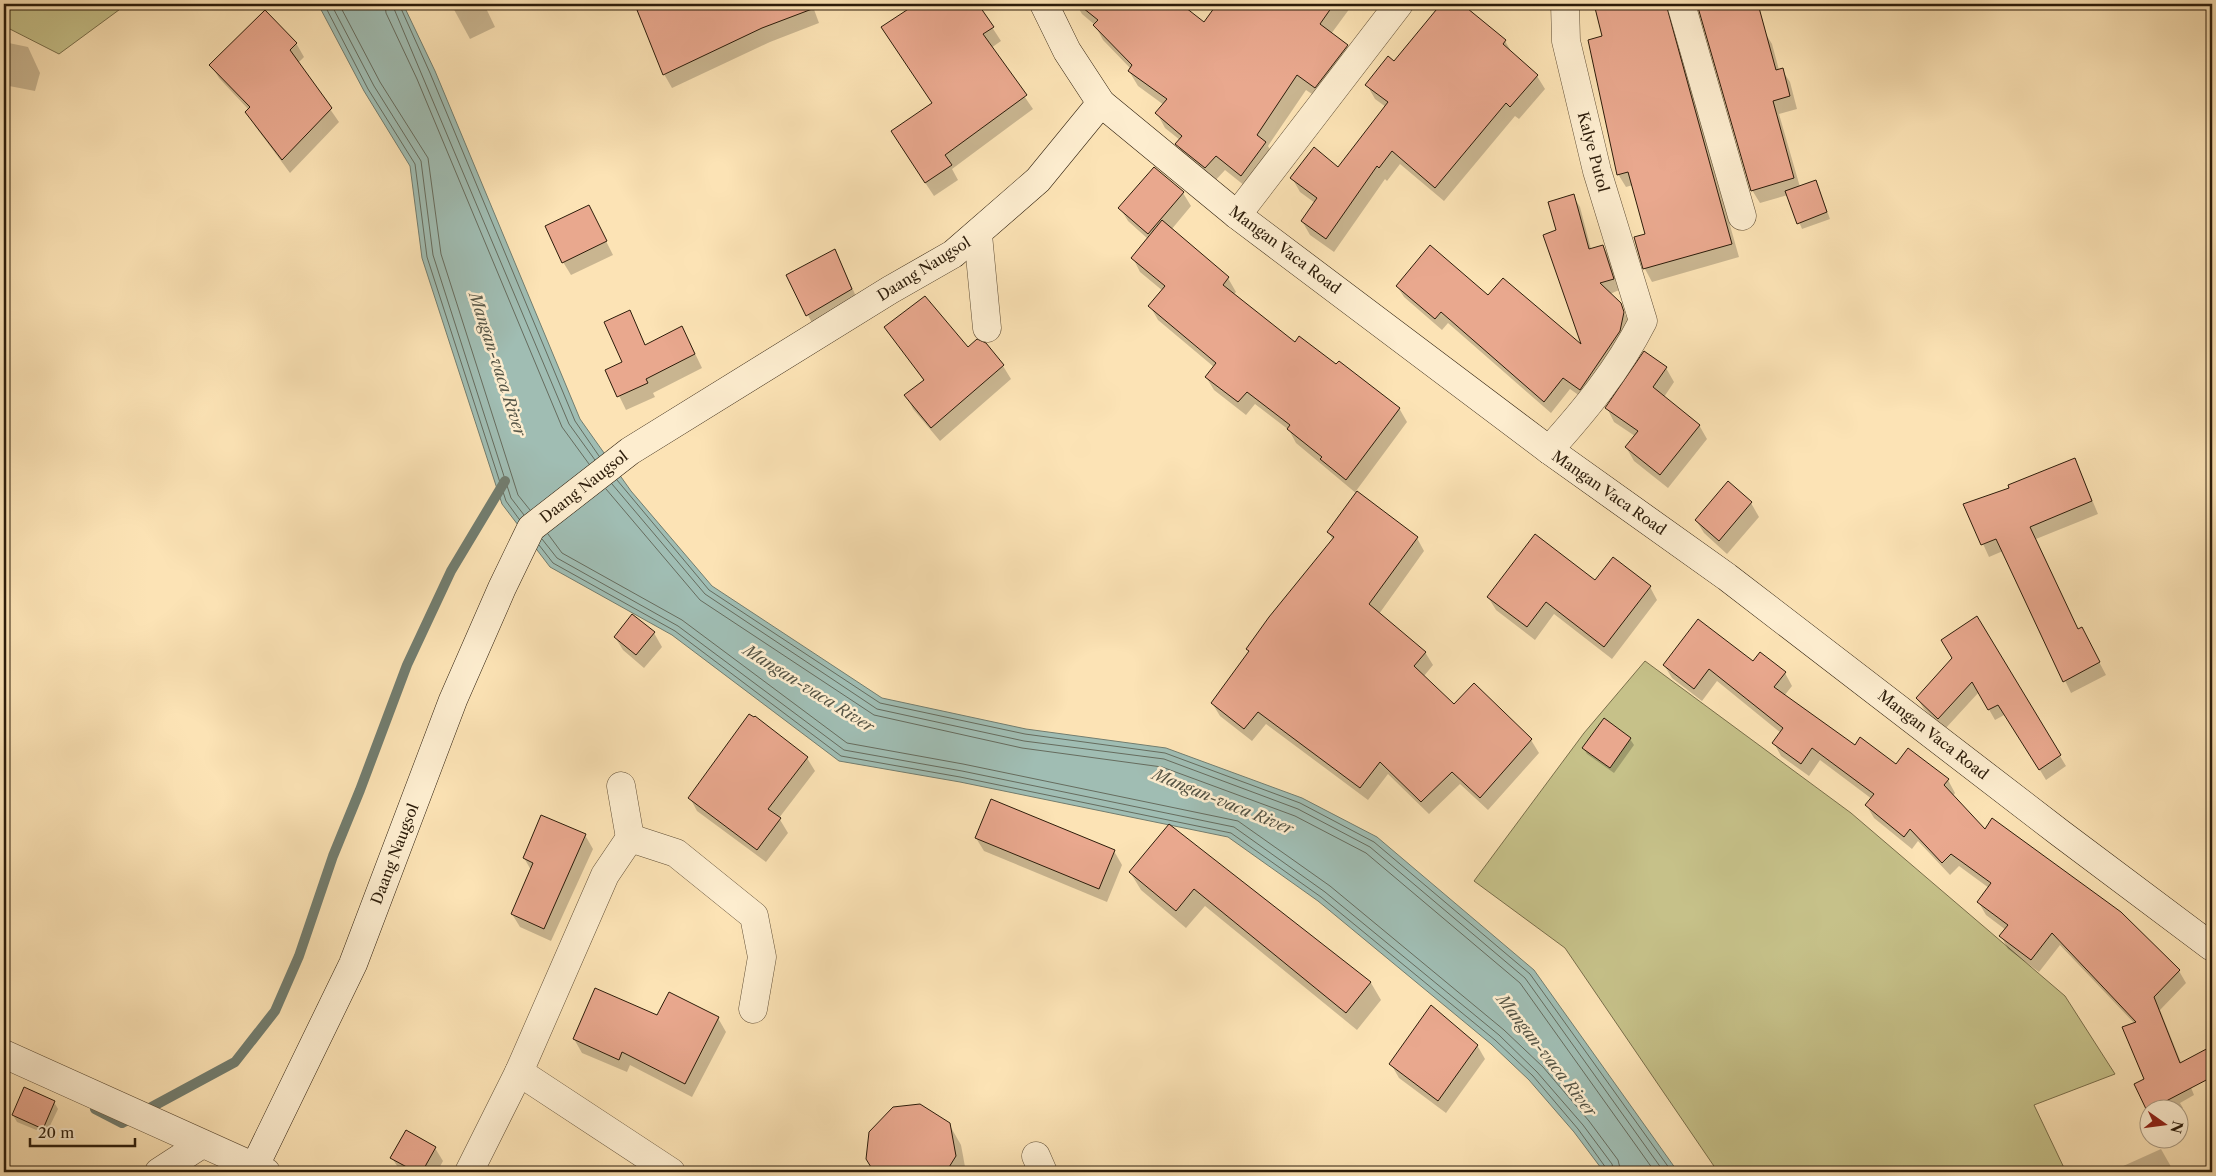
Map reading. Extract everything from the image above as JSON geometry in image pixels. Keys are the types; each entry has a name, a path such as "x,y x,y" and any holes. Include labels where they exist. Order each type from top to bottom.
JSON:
{"main road":[{"name":"Mangan Vaca Road","path":"1044,4 1066,51 1101,103 1237,215 1549,450 1734,582 2060,834 2212,947"},
{"path":"1237,215 1399,4"},
{"name":"Kalye Putol","path":"1549,450 1595,398 1630,346 1643,322 1596,171 1566,41 1565,4"},
{"path":"1682,4 1742,216"},
{"name":"Daang Naugsol","path":"258,1170 353,964 453,700 502,588 531,528 630,451 890,290 953,254 978,235 1038,180 1101,103"},
{"path":"978,235 987,328"},
{"path":"469,1172 519,1072 604,875 630,838 621,786"},
{"path":"630,838 676,853 754,916 762,957 753,1009"},
{"path":"4,1054 258,1170"},
{"path":"519,1072 671,1172"},
{"path":"159,1172 202,1144"}],"shaded area":[{"path":"4,4 127,4 59,54 4,26"},
{"path":"1645,661 1851,813 2065,996 2115,1074 2034,1105 2066,1172 1718,1172 1565,948 1474,881 1584,733"}],"water":[{"name":"Mangan-vaca River","path":"318,4 403,4 435,71 580,419 631,491 712,586 882,698 1026,729 1166,748 1302,798 1377,837 1534,970 1678,1172 1604,1172 1574,1132 1529,1080 1491,1044 1318,901 1228,837 960,782 839,761 672,635 550,567 502,504 422,258 410,166 364,91"}],"building":[{"path":"658,4 819,4 820,6 762,28 663,75 637,10"},
{"path":"916,4 978,4 994,27 983,34 1027,95 945,155 952,165 925,183 891,131 932,103 881,27"},
{"path":"1078,4 1181,4 1204,22 1217,4 1334,4 1320,24 1348,45 1315,88 1297,75 1257,135 1266,142 1241,176 1216,156 1205,168 1175,144 1182,136 1155,113 1167,99 1128,71 1132,65 1093,25 1098,20"},
{"path":"1441,4 1462,4 1506,40 1503,44 1538,75 1510,107 1506,103 1435,188 1392,151 1379,168 1377,166 1326,239 1301,221 1317,198 1290,178 1314,147 1338,167 1388,102 1365,85 1388,56 1394,61"},
{"path":"1594,4 1666,4 1732,244 1643,269 1634,237 1645,234 1628,172 1617,175 1588,40 1602,36"},
{"path":"1697,4 1758,4 1776,70 1783,68 1790,96 1773,101 1794,178 1751,191"},
{"path":"265,10 297,43 290,50 332,108 282,160 245,112 250,107 209,65"},
{"path":"1154,167 1184,192 1148,234 1118,208"},
{"path":"1816,180 1827,212 1797,224 1785,191"},
{"path":"1574,194 1589,249 1603,245 1614,279 1600,283 1621,303 1624,312 1620,331 1580,390 1563,378 1544,402 1441,312 1435,319 1396,286 1430,245 1488,295 1503,278 1581,344 1543,235 1556,230 1548,202"},
{"path":"589,205 607,241 562,263 545,226"},
{"path":"1162,220 1229,277 1223,285 1295,342 1299,336 1336,364 1339,361 1400,408 1346,480 1320,459 1322,457 1287,429 1290,425 1247,392 1238,402 1205,377 1216,363 1148,306 1165,286 1131,258"},
{"path":"835,249 852,289 806,316 786,275"},
{"path":"925,296 968,347 977,339 986,343 1004,365 931,428 904,395 924,380 884,327"},
{"path":"630,310 645,345 682,326 695,354 646,379 648,383 617,397 605,370 622,362 604,322"},
{"path":"1644,351 1667,367 1653,387 1700,425 1660,475 1625,447 1638,431 1605,408"},
{"path":"2075,458 2092,501 2030,527 2078,629 2082,627 2100,662 2063,682 1996,539 1981,545 1963,504 2009,488 2008,485"},
{"path":"1728,481 1752,502 1719,541 1695,520"},
{"path":"1357,491 1418,537 1369,604 1426,652 1414,666 1454,704 1474,683 1532,739 1480,798 1452,772 1421,802 1380,762 1360,788 1258,712 1244,729 1211,703 1249,651 1246,649 1269,617 1334,537 1327,532"},
{"path":"1535,534 1595,580 1613,557 1651,586 1604,647 1546,602 1527,627 1487,597"},
{"path":"632,614 655,632 636,655 614,637"},
{"path":"1977,616 2061,755 2039,770 1998,705 1988,710 1972,682 1938,719 1916,698 1952,658 1941,640"},
{"path":"1698,619 1753,661 1760,652 1786,672 1774,687 1855,745 1860,737 1896,764 1908,748 1949,779 1944,785 1985,829 1992,818 2121,912 2180,970 2154,997 2180,1063 2212,1046 2212,1077 2172,1098 2141,1098 2134,1084 2144,1079 2122,1027 2136,1022 2052,933 2031,960 1999,936 2008,925 1977,902 1991,883 1951,854 1942,863 1910,829 1904,837 1865,805 1874,794 1812,748 1801,764 1772,743 1783,728 1709,669 1694,689 1663,665"},
{"path":"749,714 755,716 808,757 768,809 781,818 757,850 688,798"},
{"path":"1604,718 1631,738 1610,768 1582,748"},
{"path":"991,799 1115,850 1099,889 975,838"},
{"path":"541,815 586,834 544,929 511,914 533,863 523,858"},
{"path":"1169,824 1371,982 1346,1013 1194,889 1176,911 1129,872"},
{"path":"595,988 657,1015 669,992 719,1017 685,1084 622,1052 619,1060 573,1039"},
{"path":"1431,1005 1478,1045 1438,1101 1389,1064"},
{"path":"24,1087 55,1101 43,1129 12,1115"},
{"path":"920,1104 950,1123 956,1156 946,1172 874,1172 866,1159 869,1132 893,1107"},
{"path":"406,1130 436,1147 422,1172 416,1172 390,1158"}],"waterway":[{"path":"95,1109 122,1123 235,1062 275,1011 299,956 333,856 407,665 451,571 505,481"}]}
